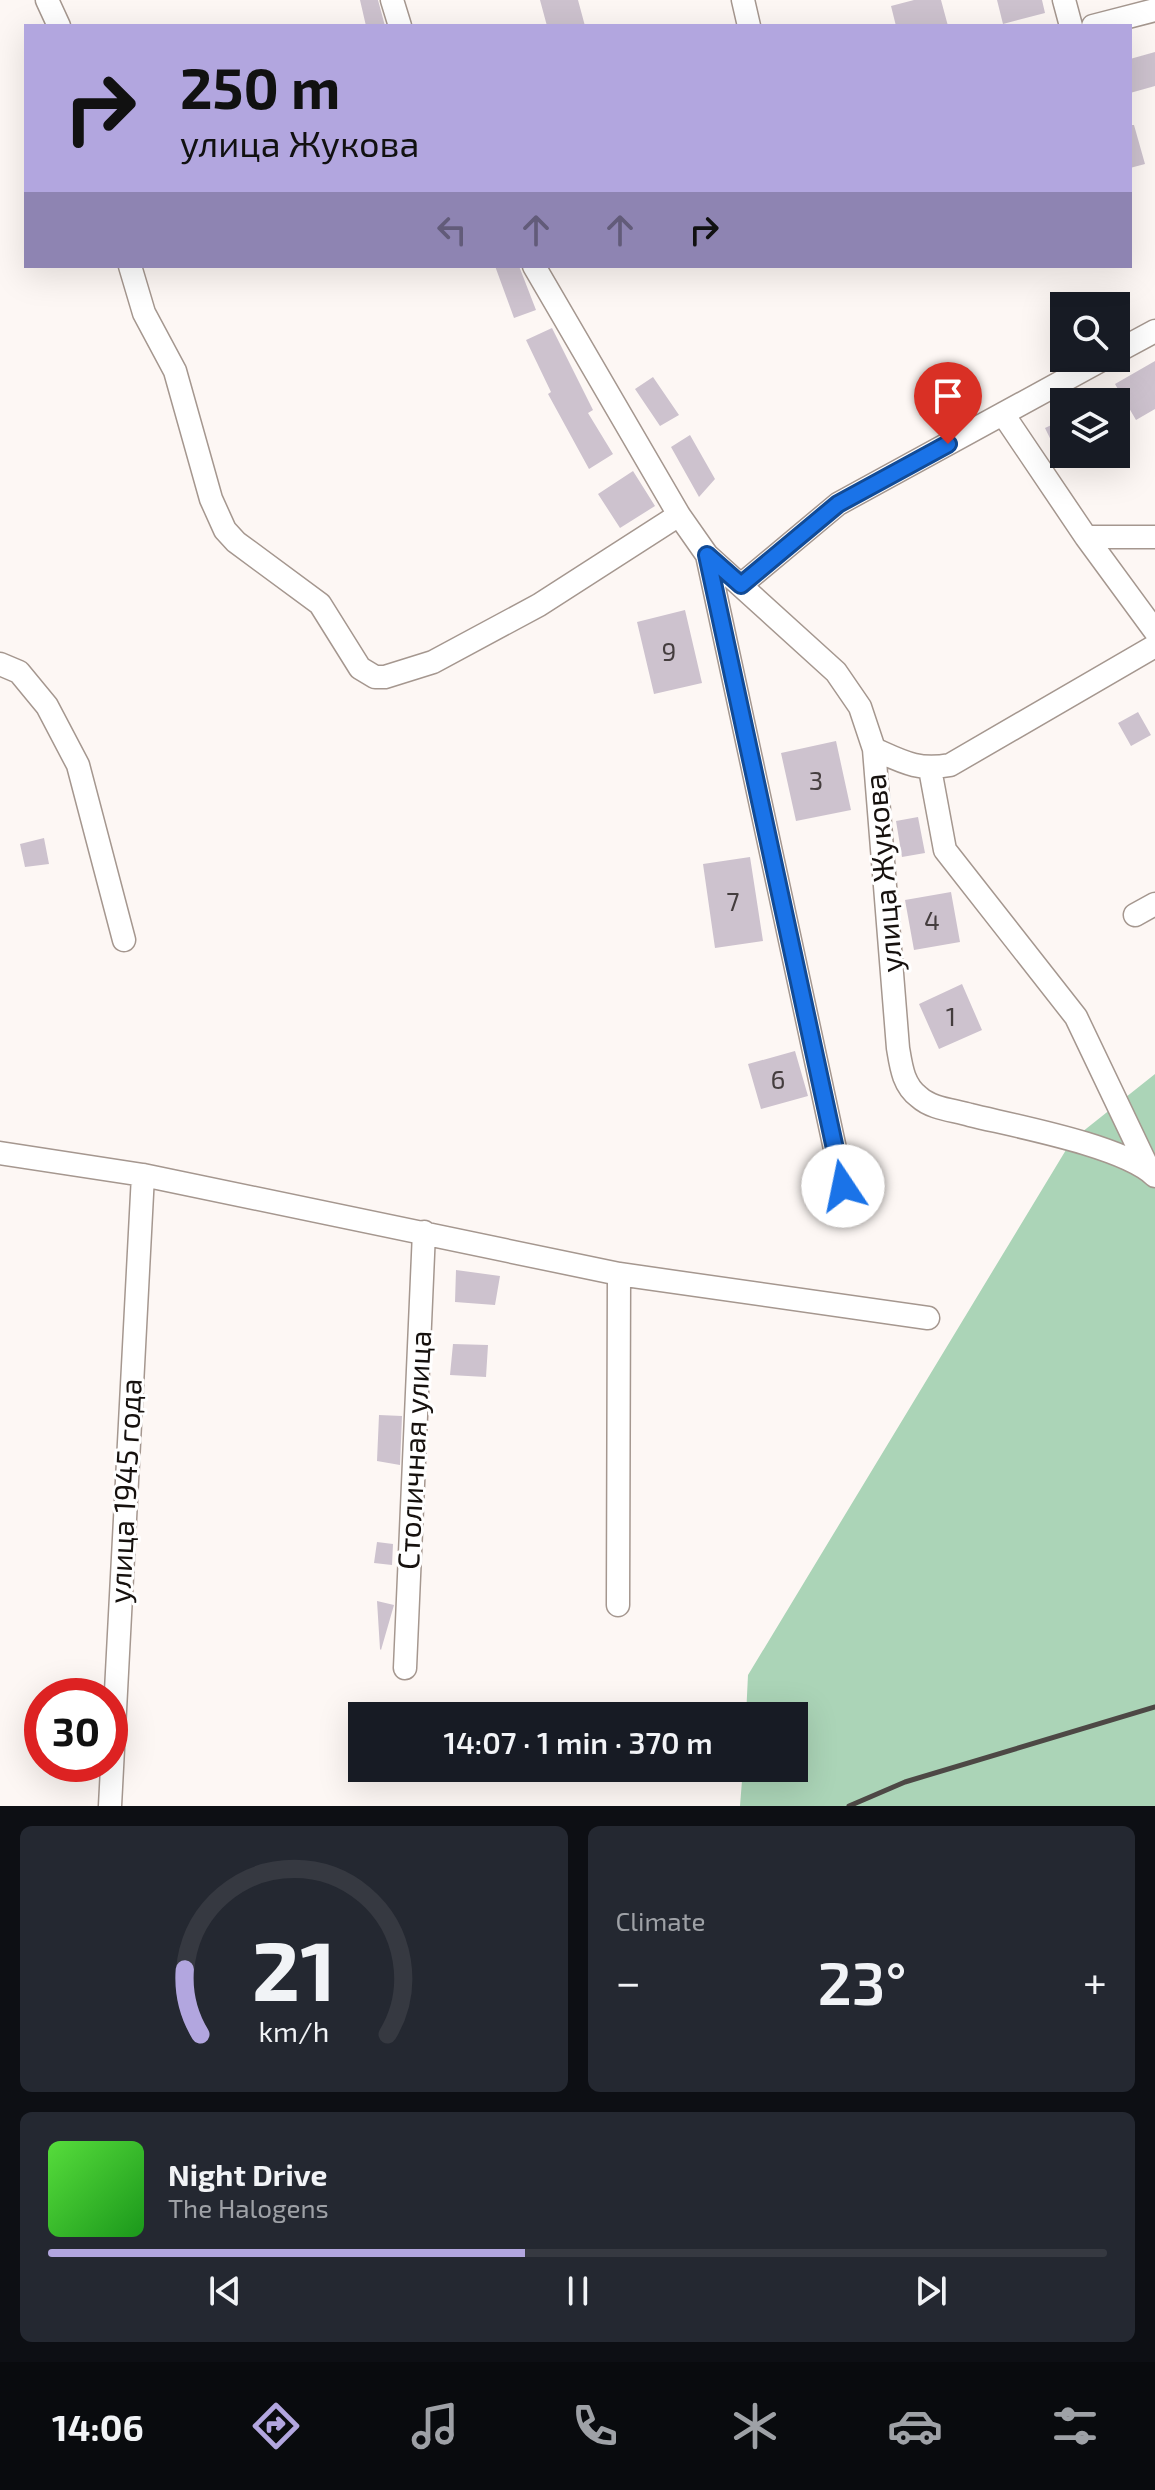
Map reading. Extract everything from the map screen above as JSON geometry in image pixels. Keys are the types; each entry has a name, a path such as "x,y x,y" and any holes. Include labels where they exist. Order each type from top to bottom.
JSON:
{"street":[{"path":"47,0 58,24"},
{"path":"392,0 399,24"},
{"path":"743,0 749,24"},
{"path":"1064,0 1070,24"},
{"path":"1101,24 1155,10"},
{"path":"131,268 144,313 175,371 211,499 221,523 236,542 320,604 360,668 367,674 385,677 433,662 539,605 679,515"},
{"name":"улица Жукова","path":"535,268 679,515 707,555 836,672 860,707 874,749 898,1048 908,1086 930,1105 1067,1138 1128,1159 1152,1173"},
{"path":"1130,344 1155,331"},
{"path":"741,585 838,504 1080,372"},
{"path":"1003,414 1086,537 1155,631"},
{"path":"1086,537 1155,537"},
{"name":"улица Жукова","path":"707,555 843,1186"},
{"path":"874,749 910,765 930,769 950,765 1155,646"},
{"path":"0,664 19,672 47,706 78,765 124,940"},
{"path":"930,769 945,850 1076,1017 1152,1173"},
{"path":"1135,915 1155,904"},
{"path":"0,1153 143,1175 619,1274 928,1318"},
{"name":"улица 1945 года","path":"110,1806 143,1175"},
{"name":"Столичная улица","path":"405,1668 424,1232"},
{"path":"618,1605 619,1274"}],"green space":[{"path":"1155,1074 1155,1806 740,1806 742,1782 808,1782 808,1702 747,1702 748,1675 1072,1140"}],"building":[{"path":"360,0 378,0 384,24 366,24"},
{"path":"540,0 578,0 584,24 546,24"},
{"path":"914,0 941,0 947,24 896,24 891,6"},
{"path":"997,0 1042,0 1045,13 1003,24"},
{"path":"1155,52 1155,86 1132,92 1132,58"},
{"path":"1132,125 1134,125 1145,164 1132,167"},
{"path":"496,268 520,268 536,310 514,318"},
{"path":"552,328 593,410 588,413 613,454 589,469 548,394 551,392 526,340"},
{"path":"1155,361 1155,409 1136,420 1130,410 1130,388 1117,388 1115,384"},
{"path":"653,377 679,415 660,426 635,389"},
{"path":"690,435 715,479 699,497 671,447"},
{"path":"633,471 655,506 620,528 598,494"},
{"path":"685,610 702,683 654,694 637,622"},
{"path":"1138,712 1151,735 1131,746 1118,723"},
{"path":"836,741 851,810 796,821 781,753"},
{"path":"918,817 925,853 902,857 896,821"},
{"path":"44,838 49,864 25,867 20,844"},
{"path":"750,857 763,941 715,948 703,864"},
{"path":"951,892 960,942 914,950 905,900"},
{"path":"962,984 982,1030 939,1049 919,1004"},
{"path":"795,1051 808,1096 761,1109 748,1064"},
{"path":"456,1270 500,1276 495,1305 455,1302"},
{"path":"453,1344 488,1345 486,1377 450,1375"},
{"path":"379,1415 402,1416 400,1465 377,1461"},
{"path":"377,1542 393,1544 392,1565 374,1563"},
{"path":"377,1601 394,1605 381,1650 380,1649"}],"railway":[{"path":"849,1806 905,1782 1155,1707"}],"route":[{"path":"843,1186 707,555 741,585 838,504 948,444"}]}
